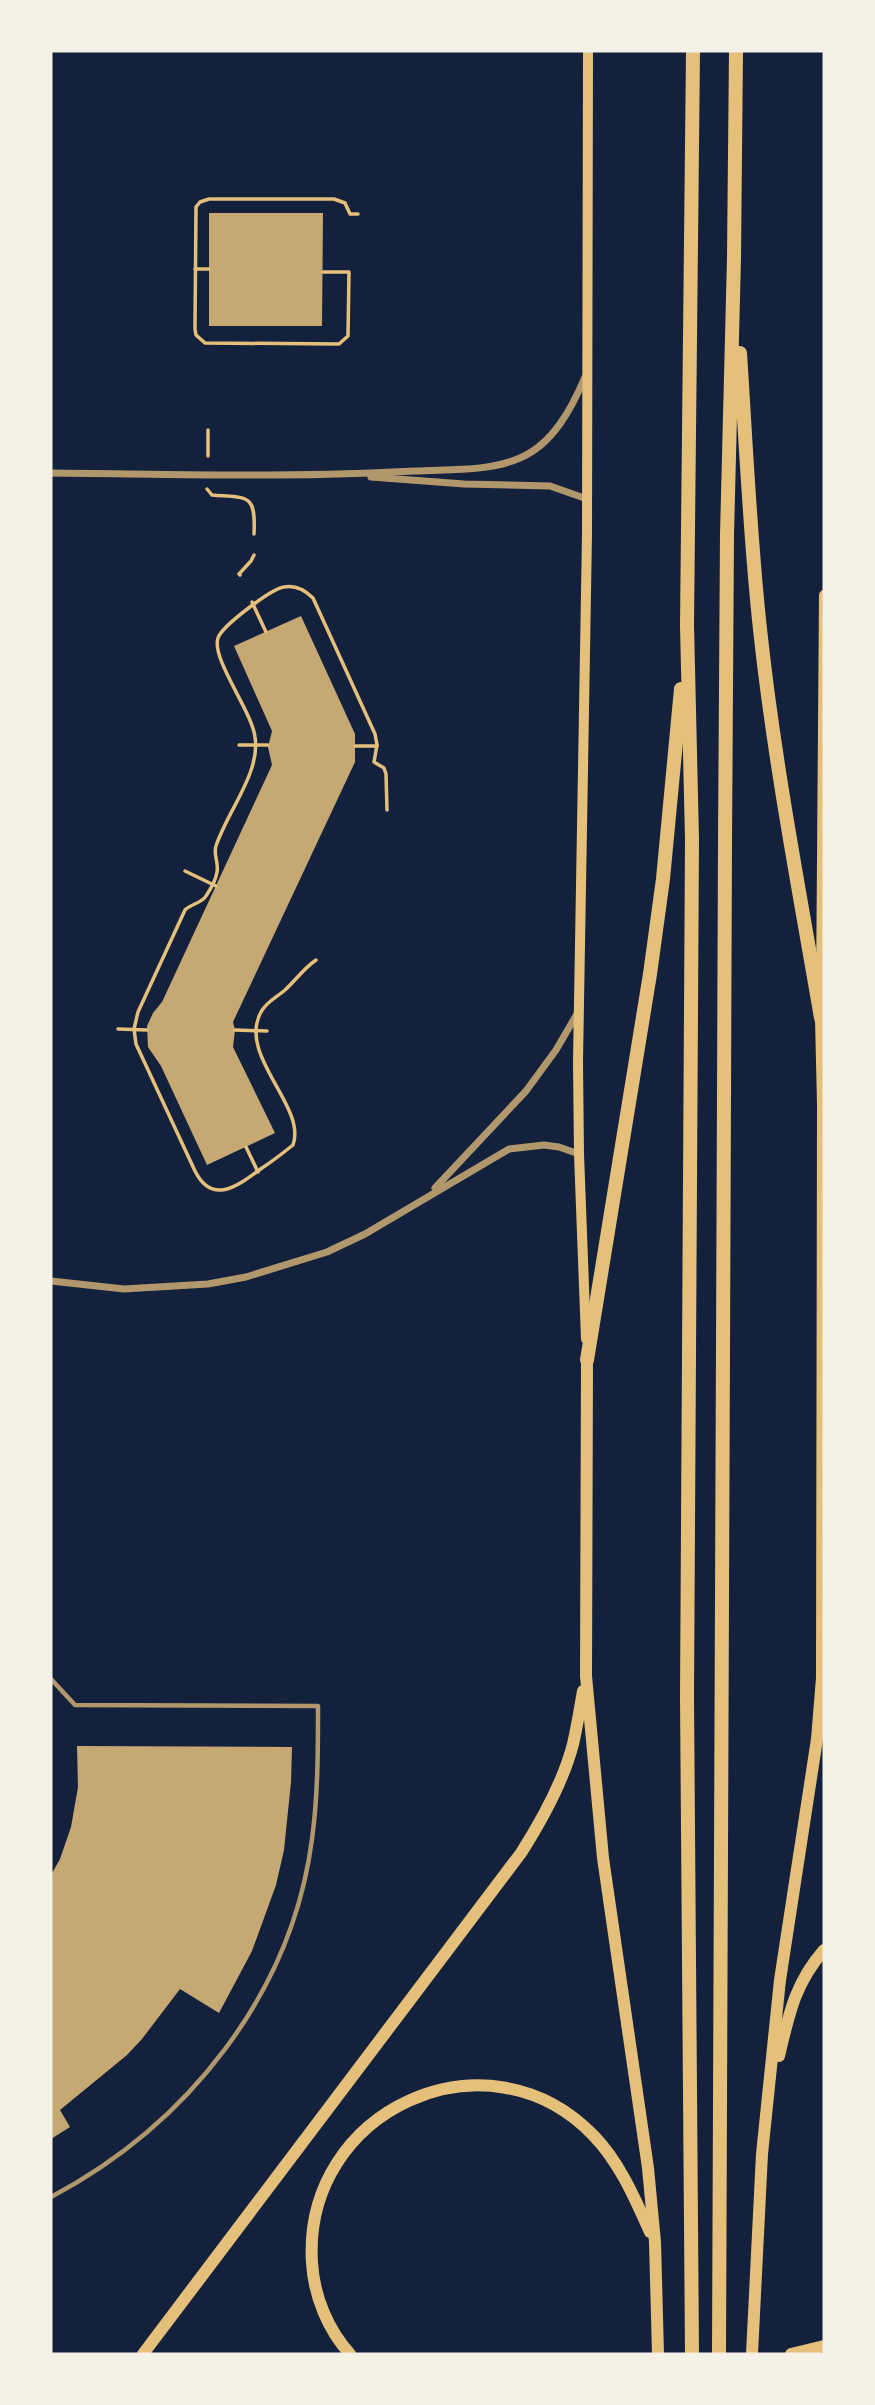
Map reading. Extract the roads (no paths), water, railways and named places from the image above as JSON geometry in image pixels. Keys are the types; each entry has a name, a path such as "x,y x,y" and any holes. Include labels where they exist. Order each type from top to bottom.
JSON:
{"highway":[{"path":"692,2354 687,1697 692,839 687,625 693,51"},
{"path":"719,2354 727,535 736,51"},
{"path":"734,258 760,631 776,757 822,1018"},
{"path":"587,1360 655,940 687,625"}],"main road":[{"path":"588,51 587,499 579,1011 579,1154 587,1360 586,1676 605,1872 643,2125 655,2242 658,2354"},
{"path":"752,2354 757,2220 780,1980 817,1739 823,1680 824,595"},
{"path":"143,2354 521,1853 549,1805 567,1763 586,1676"},
{"path":"769,2097 793,2001 810,1967 824,1950"},
{"path":"350,2354 331,2328 318,2299 313,2275 311,2245 324,2185 353,2140 376,2119 402,2103 430,2092 467,2086 503,2088 549,2103 575,2118 605,2148 618,2168 655,2242"},
{"path":"791,2354 824,2346"}],"street":[{"path":"51,473 342,475 496,466 519,458 549,437 573,405 587,370"},
{"path":"342,475 464,484 550,486 587,499"},
{"path":"430,1194 526,1091 556,1050 579,1011"},
{"path":"51,1281 93,1287 145,1289 208,1284 246,1277 327,1252 375,1229 509,1149 520,1146 552,1146 579,1154"}],"lane":[{"path":"51,1679 75,1705 318,1706 317,1782 312,1840 296,1912 281,1953 260,1996 212,2066 181,2103 113,2160 51,2197"}]}
